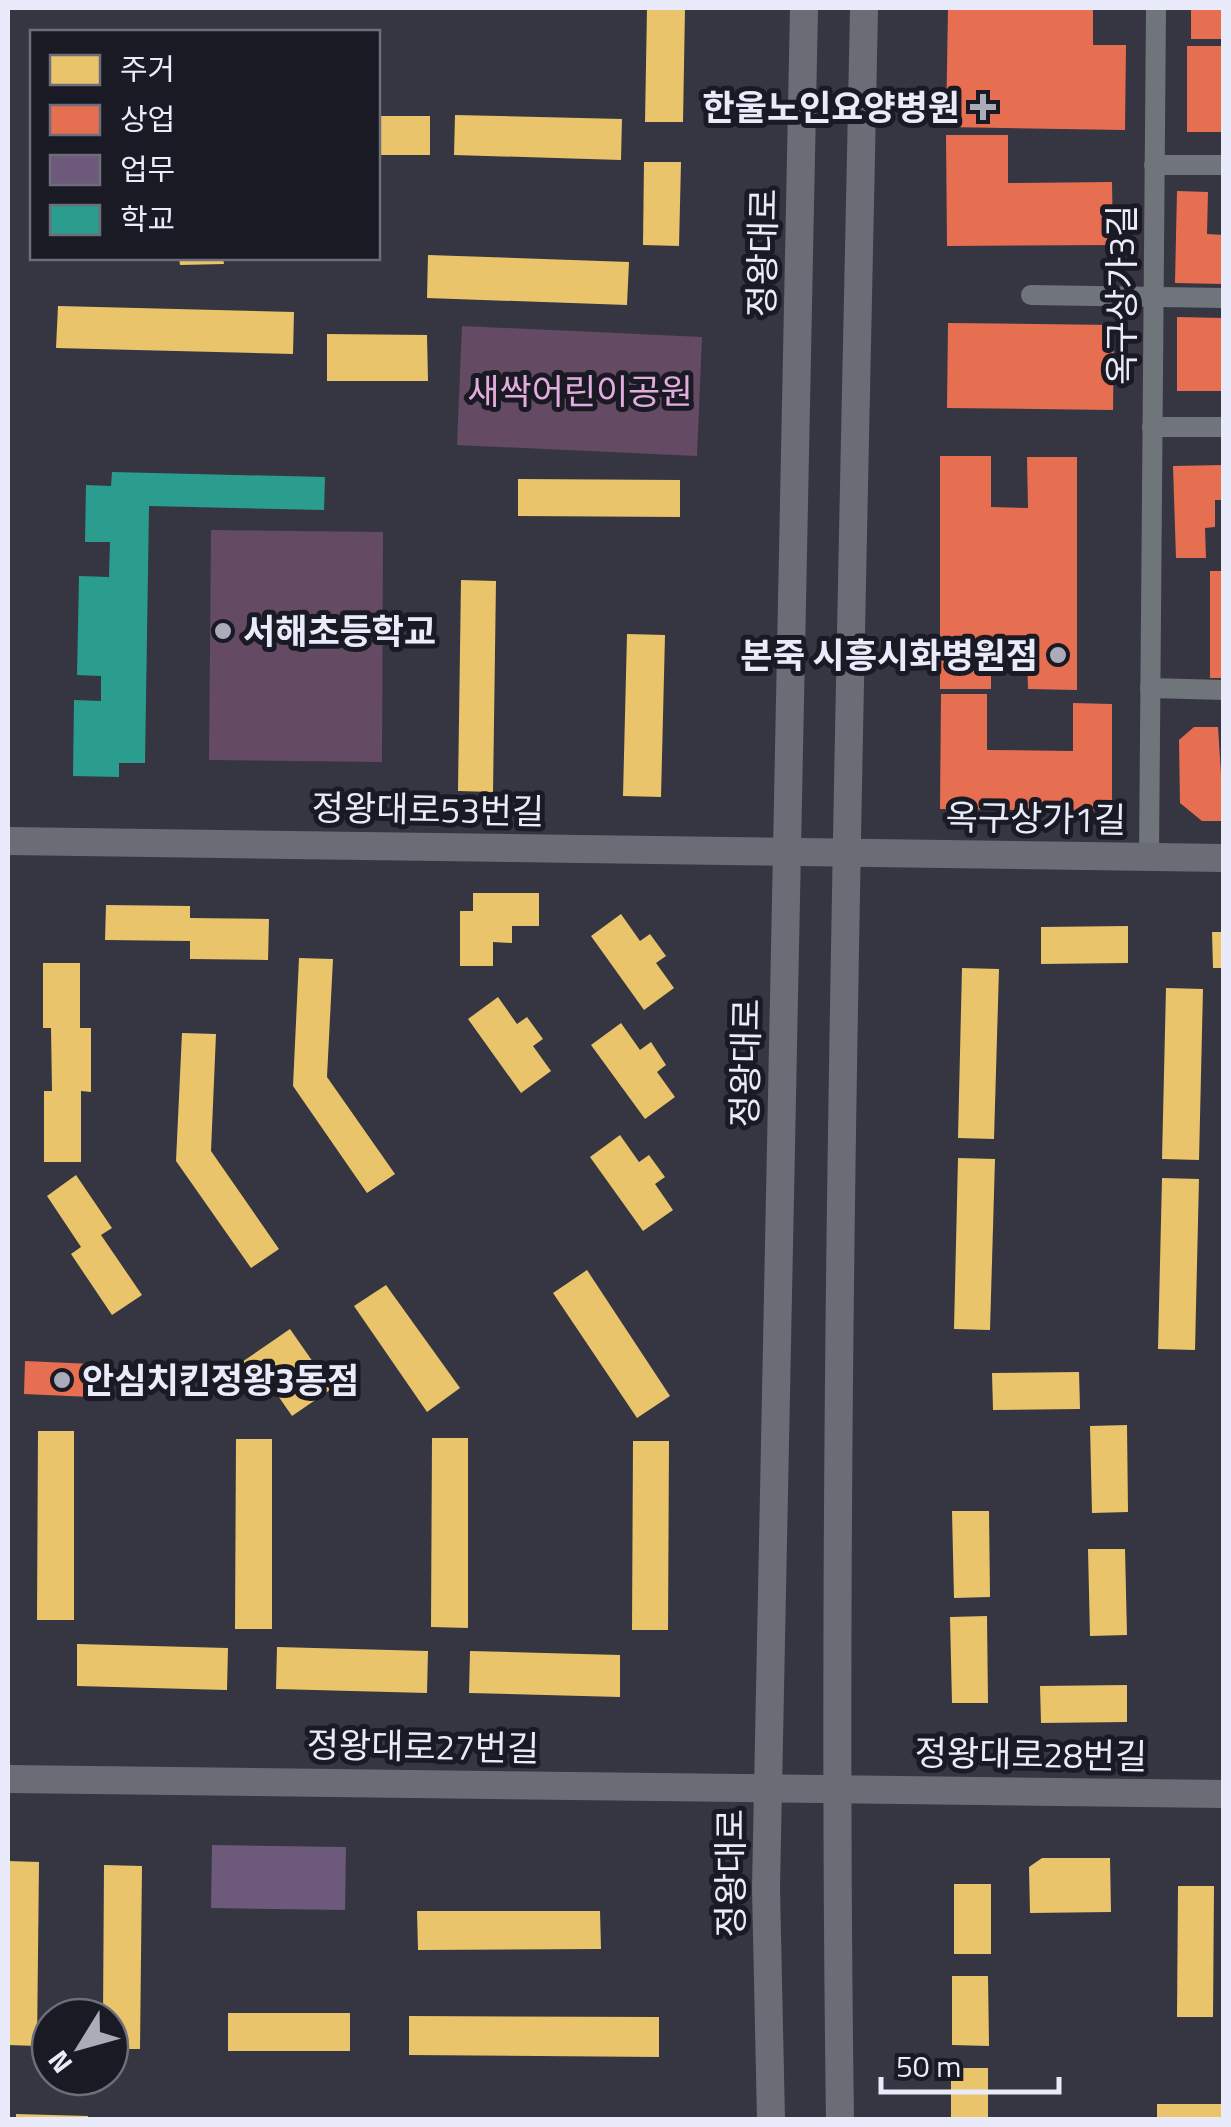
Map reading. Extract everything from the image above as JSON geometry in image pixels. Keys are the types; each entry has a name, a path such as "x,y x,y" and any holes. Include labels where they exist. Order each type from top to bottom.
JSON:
{"street":[{"name":"정왕대로","path":"771,2120 768,1788 804,8"},
{"path":"840,2120 838,1789 847,853 864,8"},
{"name":"옥구상가3길","path":"1149,857 1156,8"},
{"name":"옥구상가3길","path":"1154,164 1224,165"},
{"path":"1031,295 1224,298"},
{"name":"옥구상가3길","path":"1152,427 1224,427"},
{"path":"1150,688 1224,690"},
{"name":"정왕대로53번길","path":"8,840 847,853"},
{"name":"옥구상가1길","path":"847,853 1224,858"},
{"name":"정왕대로27번길","path":"8,1779 838,1789"},
{"name":"정왕대로28번길","path":"838,1789 1224,1794"}],"green space":[{"name":"새싹어린이공원","path":"462,326 702,337 697,456 457,445"},
{"path":"211,530 383,532 382,762 209,760"}],"building: 주거":[{"path":"647,8 685,8 683,122 645,122"},
{"path":"455,115 622,119 621,160 454,155"},
{"path":"380,116 430,116 430,155 380,155"},
{"path":"644,162 681,162 679,246 643,245"},
{"path":"428,255 629,262 627,305 427,298"},
{"path":"179,260 223,260 224,264 180,265"},
{"path":"58,306 294,312 293,354 56,348"},
{"path":"327,334 427,335 428,381 327,381"},
{"path":"518,479 680,480 680,517 518,516"},
{"path":"461,580 496,581 493,792 458,791"},
{"path":"627,634 665,635 661,797 623,796"},
{"path":"473,893 539,893 539,926 512,926 512,943 493,942 493,966 460,966 460,911 473,911"},
{"path":"106,905 190,906 190,918 269,919 268,960 190,959 190,941 105,940"},
{"path":"621,914 640,941 650,934 666,956 656,963 674,988 644,1010 591,936"},
{"path":"1128,926 1128,963 1041,964 1041,927"},
{"path":"1212,932 1224,932 1224,968 1213,968"},
{"path":"299,958 333,959 327,1077 395,1174 367,1193 293,1086"},
{"path":"43,963 80,963 80,1028 91,1028 91,1092 81,1091 81,1162 44,1162 44,1091 52,1091 51,1028 43,1028"},
{"path":"962,968 999,969 994,1139 958,1138"},
{"path":"1166,988 1203,989 1199,1160 1162,1159"},
{"path":"498,997 517,1024 527,1017 543,1039 533,1046 551,1071 521,1093 468,1019"},
{"path":"621,1023 640,1050 651,1042 666,1065 657,1072 675,1097 645,1119 591,1045"},
{"path":"182,1033 216,1034 211,1151 279,1249 251,1268 176,1161"},
{"path":"620,1135 639,1162 649,1155 665,1177 655,1184 673,1210 643,1231 590,1157"},
{"path":"958,1158 995,1159 990,1330 954,1329"},
{"path":"76,1175 112,1228 101,1235 142,1295 112,1315 71,1254 81,1247 47,1196"},
{"path":"1162,1178 1199,1179 1195,1350 1158,1349"},
{"path":"587,1270 670,1396 637,1418 553,1293"},
{"path":"386,1285 460,1388 427,1412 354,1306"},
{"path":"290,1329 313,1362 263,1395 242,1362"},
{"path":"313,1364 330,1390 292,1416 274,1390"},
{"path":"1079,1372 1080,1409 993,1410 992,1373"},
{"path":"1127,1425 1128,1512 1092,1513 1090,1426"},
{"path":"38,1431 74,1431 74,1620 37,1620"},
{"path":"432,1438 468,1438 468,1628 431,1627"},
{"path":"236,1439 272,1439 272,1629 235,1629"},
{"path":"633,1441 669,1441 668,1630 632,1630"},
{"path":"952,1511 989,1511 990,1597 954,1598"},
{"path":"1088,1549 1125,1549 1127,1635 1090,1636"},
{"path":"987,1616 988,1703 952,1703 950,1617"},
{"path":"77,1644 228,1648 227,1690 77,1686"},
{"path":"277,1647 428,1651 427,1693 276,1689"},
{"path":"470,1651 620,1655 620,1697 469,1693"},
{"path":"1127,1685 1127,1722 1041,1723 1040,1686"},
{"path":"1042,1858 1110,1858 1111,1912 1030,1913 1029,1867"},
{"path":"8,1861 39,1862 38,1997 30,1997 30,2046 8,2045"},
{"path":"104,1865 142,1866 140,2049 130,2049 130,1997 103,1997"},
{"path":"954,1884 991,1884 991,1954 954,1954"},
{"path":"1178,1886 1214,1886 1213,2017 1177,2017"},
{"path":"417,1911 600,1911 601,1949 418,1950"},
{"path":"952,1976 988,1976 989,2046 952,2045"},
{"path":"228,2013 350,2013 350,2051 228,2051"},
{"path":"409,2016 659,2017 659,2057 409,2055"},
{"path":"951,2068 988,2068 988,2120 951,2120"},
{"path":"1157,2104 1224,2104 1224,2120 1157,2120"},
{"path":"16,2114 88,2116 88,2120 16,2120"}],"building: 상업":[{"path":"948,8 1093,8 1093,45 1126,45 1125,130 946,127"},
{"path":"1191,8 1224,8 1224,39 1191,39"},
{"path":"1187,46 1224,46 1224,132 1187,132"},
{"path":"946,135 1008,135 1008,183 1112,182 1113,245 947,246"},
{"path":"1177,191 1208,192 1207,234 1224,235 1224,284 1175,283"},
{"path":"1177,317 1224,318 1224,391 1177,391"},
{"path":"948,323 1114,325 1113,410 947,408"},
{"path":"940,456 991,456 991,507 1028,508 1027,457 1077,457 1077,690 1028,689 1027,655 991,655 991,689 940,689"},
{"path":"1224,465 1224,500 1215,500 1215,527 1205,528 1206,558 1176,558 1173,466"},
{"path":"1210,571 1224,571 1224,678 1210,678"},
{"path":"941,694 987,694 987,750 1073,751 1073,703 1112,704 1112,811 940,809"},
{"path":"1194,727 1218,727 1224,821 1202,821 1180,803 1179,740"},
{"path":"25,1361 92,1364 91,1397 24,1394"}],"building: 업무":[{"path":"212,1845 346,1847 345,1910 211,1908"}],"building: 학교":[{"path":"112,472 325,477 324,510 149,506 145,763 119,763 119,777 73,776 74,700 101,701 101,676 77,675 79,576 109,577 110,542 85,542 86,485 111,486"}],"place":[{"name":"한울노인요양병원","path":"983,107"},
{"name":"서해초등학교","path":"223,631"},
{"name":"본죽 시흥시화병원점","path":"1058,655"},
{"name":"안심치킨정왕3동점","path":"62,1380"}]}
